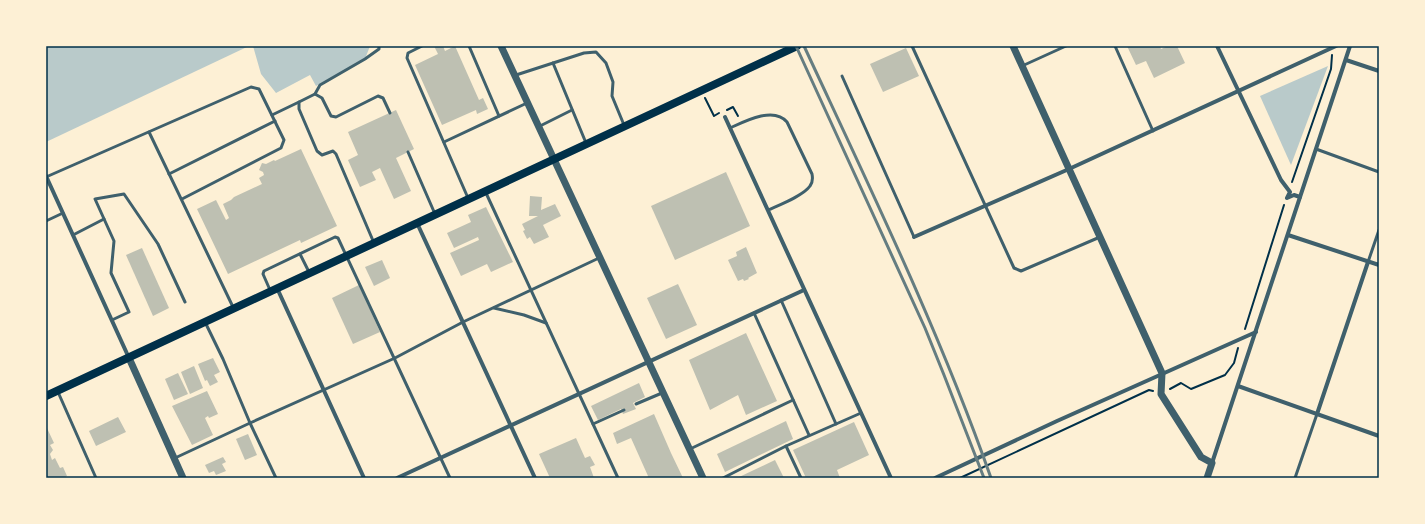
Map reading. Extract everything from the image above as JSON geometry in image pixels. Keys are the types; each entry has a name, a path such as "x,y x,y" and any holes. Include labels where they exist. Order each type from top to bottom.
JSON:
{"main road":[{"path":"46,396 797,46"}],"street":[{"path":"501,46 703,478"},
{"path":"1013,46 1162,374 1161,394 1202,457 1212,463"},
{"path":"1217,46 1281,180 1290,192 1287,198"},
{"path":"1207,478 1350,46"},
{"path":"914,237 1069,169 1335,47"},
{"path":"1346,60 1379,72"},
{"path":"725,117 891,478"},
{"path":"46,176 183,478"},
{"path":"1287,198 1294,195 1300,197"},
{"path":"417,223 535,478"},
{"path":"1288,235 1379,265"},
{"path":"1317,414 1368,262"},
{"path":"274,290 324,390 364,478"},
{"path":"397,478 804,290"},
{"path":"935,478 1057,421 1256,332"},
{"path":"1238,386 1379,436"}],"lane":[{"path":"272,115 315,94 320,85 365,59 379,49 379,46"},
{"path":"422,46 408,53 407,58 468,199"},
{"path":"469,46 499,116"},
{"path":"912,46 1014,268 1021,271 1100,237"},
{"path":"1022,66 1066,46"},
{"path":"1115,46 1153,131"},
{"path":"515,76 584,53 596,52 606,63 612,82 612,96 625,127"},
{"path":"553,63 587,144"},
{"path":"842,76 914,237"},
{"path":"46,176 251,87 259,89 284,140 281,148 182,199"},
{"path":"315,94 322,98 331,116 336,117 378,96 383,98 390,112"},
{"path":"298,102 299,109 317,151 322,154 333,151 336,154 374,243"},
{"path":"444,142 527,103"},
{"path":"538,127 572,110"},
{"path":"730,128 755,117 778,115 783,117 787,122 812,174 813,181 810,188 768,210"},
{"path":"169,174 275,122"},
{"path":"149,132 234,309"},
{"path":"1316,149 1379,172"},
{"path":"408,152 435,214"},
{"path":"485,191 618,478"},
{"path":"112,320 129,312 111,273 114,241 95,199 124,194 158,244 185,302"},
{"path":"46,221 63,213"},
{"path":"73,234 104,219"},
{"path":"1368,262 1379,230"},
{"path":"274,290 263,274 264,271 335,237 338,238 348,255 450,478"},
{"path":"300,254 309,274"},
{"path":"174,459 395,358 463,322 600,258"},
{"path":"781,300 836,424"},
{"path":"494,308 546,323"},
{"path":"754,313 809,435"},
{"path":"205,322 276,478"},
{"path":"57,391 96,478"},
{"path":"636,404 663,392"},
{"path":"689,449 793,400"},
{"path":"593,424 624,410"},
{"path":"723,478 809,435 861,413"},
{"path":"1295,478 1317,414"},
{"path":"786,446 801,478"}],"path":[{"path":"960,478 1149,390 1161,394 1181,383 1191,389 1224,375 1234,362 1287,198 1331,69 1335,47"},
{"path":"702,91 714,116 734,107 741,123"}],"shaded area":[{"path":"46,46 249,46 46,142"},
{"path":"253,46 370,46 365,59 316,86 310,75 276,93 261,74"},
{"path":"1328,66 1291,165 1260,96"}],"building":[{"path":"434,46 443,46 445,51 455,46 479,100 483,98 488,109 477,114 476,110 442,125 415,65 438,54"},
{"path":"1127,46 1160,46 1161,49 1168,46 1177,46 1185,63 1154,78 1146,61 1136,65"},
{"path":"906,48 919,76 883,92 870,64"},
{"path":"396,110 414,149 396,158 411,191 394,199 380,168 372,172 376,180 360,187 348,160 358,155 348,132"},
{"path":"301,149 337,226 301,243 300,240 228,274 197,209 216,200 226,220 229,218 223,204 234,197 262,184 259,178 264,175 263,172 259,170 262,163 266,164 274,160 275,161"},
{"path":"726,172 750,226 675,260 651,206"},
{"path":"530,196 542,197 541,210 555,204 561,216 543,225 549,237 534,244 530,237 527,239 523,231 525,230 522,224 538,216 529,216"},
{"path":"486,207 513,262 491,272 487,264 461,276 450,253 479,240 478,237 454,248 447,233 471,222 468,215"},
{"path":"746,247 757,273 748,278 749,279 738,281 728,260 737,256 736,252"},
{"path":"142,248 169,308 153,316 126,255"},
{"path":"382,260 390,278 374,286 365,267"},
{"path":"678,284 697,325 666,339 647,298"},
{"path":"359,285 380,332 353,344 332,298"},
{"path":"746,333 777,401 746,415 738,395 710,410 689,360"},
{"path":"213,358 220,372 214,375 218,382 210,386 207,380 205,381 198,364"},
{"path":"194,366 203,388 190,394 181,372"},
{"path":"178,373 188,394 174,400 165,379"},
{"path":"639,383 645,397 633,403 636,409 623,414 621,409 598,420 591,406"},
{"path":"207,391 218,414 205,418 213,435 192,445 172,406"},
{"path":"654,414 683,478 647,478 648,476 631,438 617,444 613,433"},
{"path":"118,417 126,432 96,446 89,431"},
{"path":"786,421 793,439 725,472 717,454"},
{"path":"854,422 869,455 837,470 840,478 806,478 793,450"},
{"path":"46,426 54,443 50,445 53,450 50,454 52,460 55,458 60,468 63,467 67,476 63,478 46,478"},
{"path":"248,434 257,455 245,460 236,439"},
{"path":"576,438 585,458 590,456 595,465 590,467 594,478 550,478 539,454"},
{"path":"223,457 226,462 222,464 226,471 216,475 214,471 209,473 205,465"},
{"path":"775,460 784,478 737,478"}],"railway":[{"path":"796,46 925,328 984,478"},
{"path":"804,46 903,260 949,368 991,478"}]}
